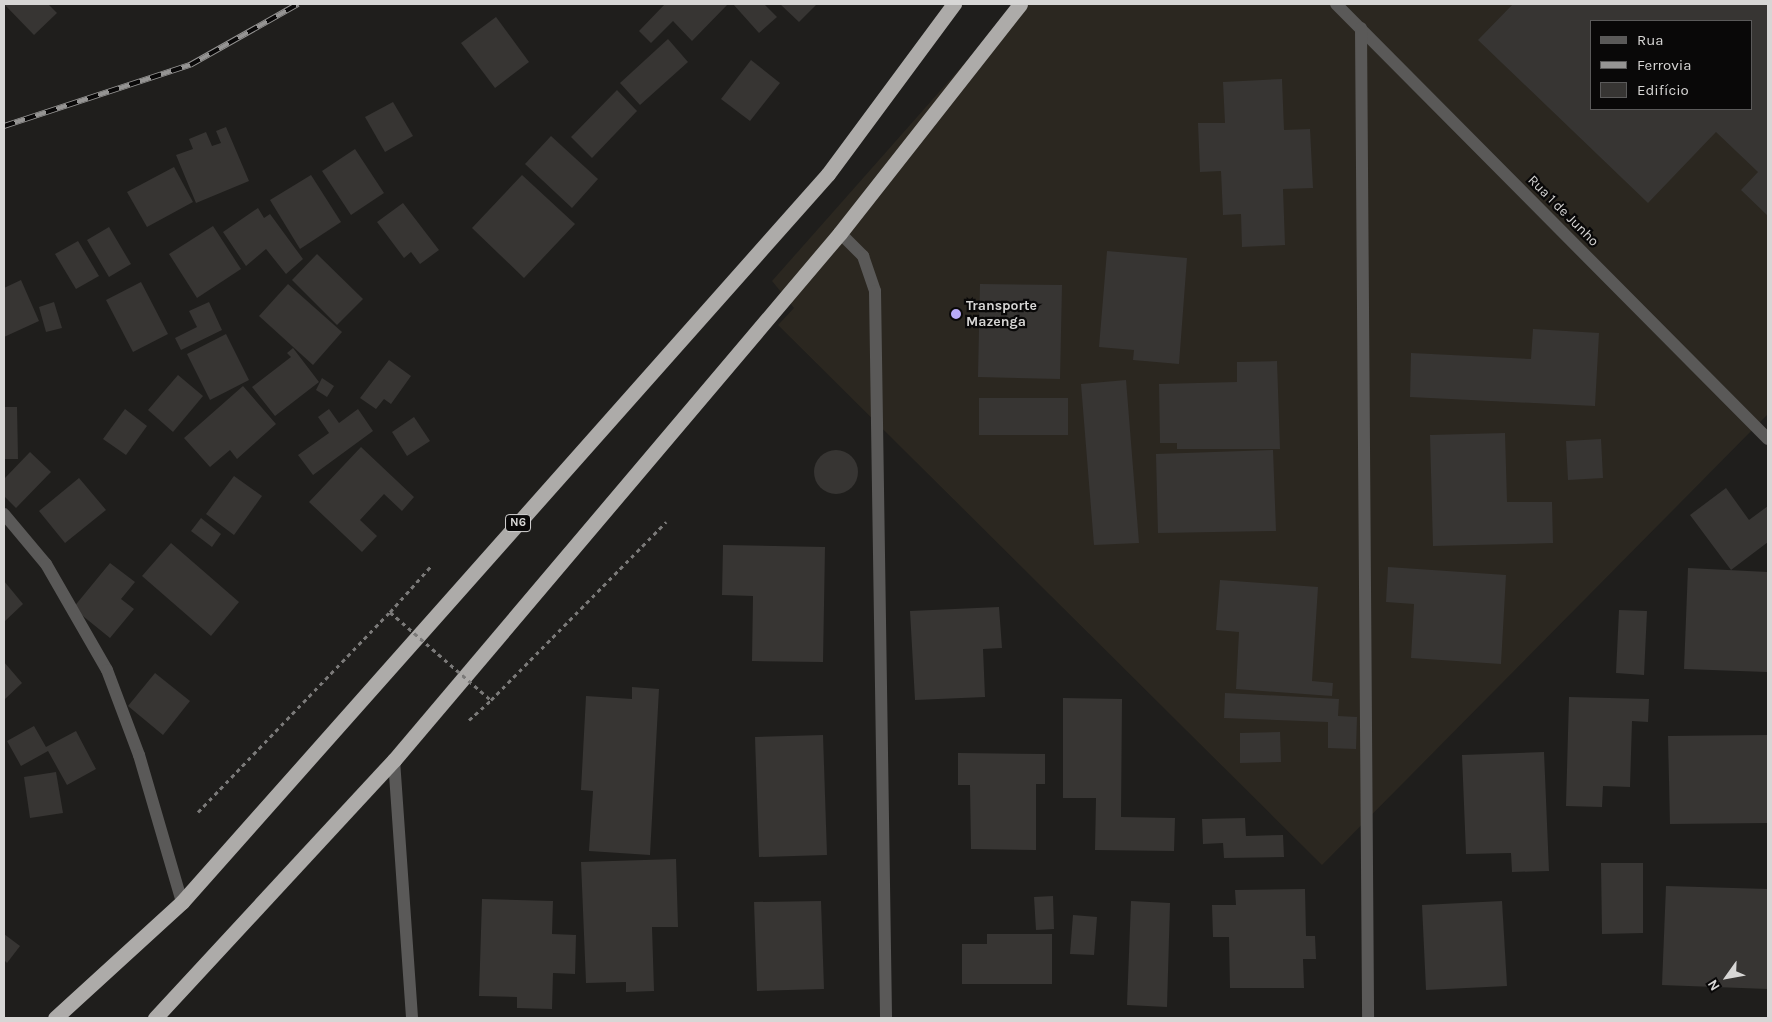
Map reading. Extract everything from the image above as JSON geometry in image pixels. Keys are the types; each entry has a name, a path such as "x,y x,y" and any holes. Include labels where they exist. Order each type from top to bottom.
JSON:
{"highway":[{"name":"N6","path":"55,1018 182,902 828,174 954,4"},
{"path":"155,1018 394,760 840,233 1020,4"}],"street":[{"name":"Rua 1 de Junho","path":"1336,4 1768,439"},
{"path":"1361,28 1368,1018"},
{"path":"840,233 863,256 875,291 886,1018"},
{"path":"4,514 46,564 107,670 139,755 182,902"},
{"path":"394,760 412,1018"}],"path":[{"path":"390,612 491,700 666,522"},
{"path":"198,812 432,566"}],"shaded area":[{"path":"1017,4 1768,4 1768,55 1752,72 1752,20 1590,20 1590,110 1752,110 1768,126 1768,414 1322,865 778,325 794,308 772,281"}],"building":[{"path":"4,4 48,4 57,13 34,35"},
{"path":"665,4 728,4 692,41 673,21 651,43 639,31"},
{"path":"733,4 764,4 777,17 759,33"},
{"path":"780,4 817,4 799,22"},
{"path":"1513,4 1768,4 1768,216 1741,190 1758,172 1716,132 1648,203 1478,40"},
{"path":"496,17 529,62 495,88 461,43"},
{"path":"668,39 688,62 640,105 620,83"},
{"path":"751,60 780,83 750,121 721,99"},
{"path":"1282,79 1284,130 1310,129 1313,188 1283,189 1285,245 1242,247 1241,214 1223,215 1221,171 1200,172 1198,123 1225,123 1223,82"},
{"path":"617,90 637,111 592,158 571,137"},
{"path":"393,102 413,136 385,152 365,117"},
{"path":"226,127 249,181 196,203 176,155 193,149 189,139 206,132 212,146 221,143 216,131"},
{"path":"551,136 598,179 572,208 525,164"},
{"path":"355,149 384,193 351,215 322,171"},
{"path":"174,167 193,202 147,227 127,192"},
{"path":"311,175 341,222 300,249 270,200"},
{"path":"522,175 575,224 524,278 472,228"},
{"path":"403,203 439,250 420,264 411,252 404,258 377,222"},
{"path":"258,208 264,218 270,214 303,259 286,274 266,249 246,266 223,232"},
{"path":"213,226 241,269 197,298 169,254"},
{"path":"109,227 131,264 109,277 87,240"},
{"path":"78,241 99,276 76,289 55,254"},
{"path":"1107,251 1187,258 1179,364 1133,360 1134,350 1099,347"},
{"path":"317,254 363,299 337,325 292,280"},
{"path":"21,280 39,321 4,337 4,288"},
{"path":"141,282 168,334 133,352 106,300"},
{"path":"288,284 342,332 313,365 259,316"},
{"path":"980,284 1062,285 1060,379 978,377"},
{"path":"54,302 62,328 46,332 39,307"},
{"path":"209,302 222,330 181,350 175,338 197,327 189,311"},
{"path":"1533,329 1599,333 1595,406 1410,397 1411,353 1531,359"},
{"path":"226,334 249,380 210,400 187,354"},
{"path":"293,348 319,382 275,416 252,387 291,357 287,353"},
{"path":"389,360 411,376 391,404 384,399 376,409 360,398"},
{"path":"1277,361 1280,449 1177,449 1177,443 1160,443 1159,384 1237,382 1237,362"},
{"path":"178,375 203,396 173,432 148,410"},
{"path":"322,378 334,386 327,397 316,390"},
{"path":"1126,380 1139,543 1094,545 1081,384"},
{"path":"243,386 276,424 237,459 230,450 210,467 184,438"},
{"path":"979,398 1068,398 1068,435 979,435"},
{"path":"4,407 17,407 18,459 4,459"},
{"path":"125,409 147,426 126,455 103,439"},
{"path":"329,409 339,423 358,409 373,431 313,475 298,455 329,433 318,417"},
{"path":"414,417 430,441 407,456 392,432"},
{"path":"1505,433 1507,502 1552,502 1553,543 1433,546 1430,435"},
{"path":"1601,439 1603,478 1568,480 1566,441"},
{"path":"361,447 414,497 402,511 384,494 360,520 377,536 362,552 309,502"},
{"path":"832,450 840,450 852,456 858,472 852,488 840,494 832,494 820,488 814,476 814,468 820,456"},
{"path":"1273,450 1276,531 1158,533 1156,454"},
{"path":"30,452 51,472 16,508 4,496 4,479"},
{"path":"234,476 262,496 234,535 206,514"},
{"path":"79,478 106,510 65,543 39,511"},
{"path":"1726,488 1749,520 1768,506 1768,542 1731,570 1690,515"},
{"path":"201,518 221,534 212,547 191,531"},
{"path":"171,543 239,602 211,636 142,576"},
{"path":"723,545 825,547 823,662 752,661 753,596 722,595"},
{"path":"110,563 135,582 121,599 134,609 110,638 73,608"},
{"path":"1388,567 1506,575 1501,664 1411,658 1414,604 1386,602"},
{"path":"1688,568 1768,572 1767,672 1684,669"},
{"path":"1220,580 1318,587 1312,681 1333,683 1332,696 1236,689 1239,632 1216,630"},
{"path":"4,581 23,604 4,622"},
{"path":"999,607 1002,648 983,649 985,697 915,700 910,611"},
{"path":"1619,610 1647,611 1644,675 1616,673"},
{"path":"4,662 22,683 4,700"},
{"path":"155,673 190,701 163,735 128,706"},
{"path":"632,687 659,689 650,855 589,851 593,791 581,790 586,696 632,699"},
{"path":"1225,693 1339,699 1338,716 1357,717 1356,749 1328,748 1328,722 1224,718"},
{"path":"1569,697 1649,699 1648,722 1632,721 1630,787 1603,786 1602,807 1566,806"},
{"path":"1063,698 1122,699 1121,817 1175,818 1174,851 1095,850 1096,798 1063,798"},
{"path":"34,726 46,747 76,731 96,769 67,785 48,751 21,766 7,741"},
{"path":"1280,732 1281,762 1240,763 1240,733"},
{"path":"823,735 827,855 759,857 755,737"},
{"path":"1768,735 1768,823 1670,824 1668,736"},
{"path":"1544,752 1549,871 1512,872 1511,853 1466,854 1462,755"},
{"path":"958,753 1045,754 1045,784 1036,784 1036,850 971,849 970,785 958,785"},
{"path":"56,772 63,813 30,818 24,777"},
{"path":"1245,818 1246,836 1283,835 1284,857 1224,858 1223,843 1203,844 1202,819"},
{"path":"676,859 678,927 652,927 654,991 626,992 626,982 586,983 581,862"},
{"path":"1601,863 1643,863 1643,933 1602,934"},
{"path":"1666,886 1768,889 1768,989 1662,985"},
{"path":"1305,889 1306,936 1315,936 1316,959 1303,959 1304,988 1230,988 1229,937 1213,937 1212,905 1236,905 1235,890"},
{"path":"1053,896 1054,929 1036,930 1034,897"},
{"path":"482,899 553,901 552,934 576,935 575,974 553,973 552,1009 517,1008 517,997 479,996"},
{"path":"821,901 824,989 757,991 754,902"},
{"path":"1131,901 1170,903 1167,1007 1127,1005"},
{"path":"1502,901 1507,986 1426,990 1422,905"},
{"path":"1073,915 1097,917 1094,955 1070,954"},
{"path":"4,934 20,946 7,963 4,960"},
{"path":"987,934 1052,934 1052,984 962,984 962,944 987,944"}],"railway":[{"path":"4,126 190,65 298,4"}],"place":[{"name":"Transporte Mazenga","path":"956,314"}]}
